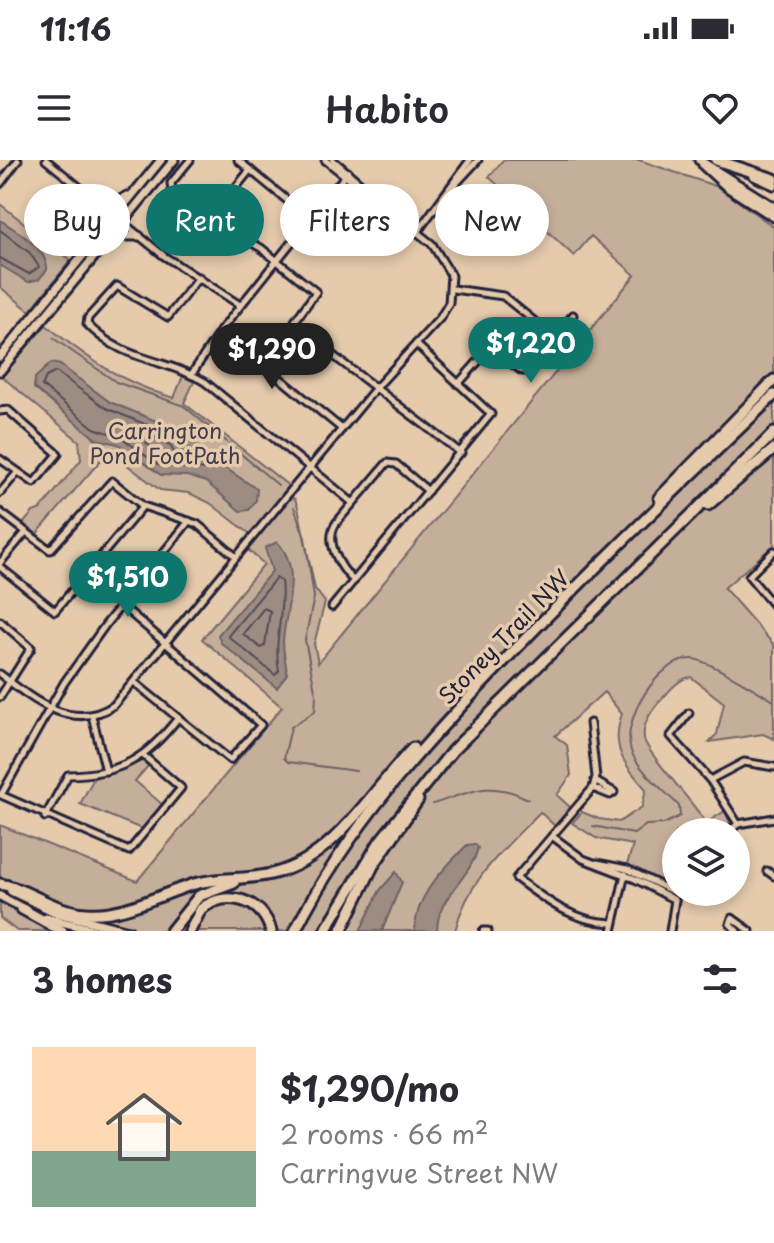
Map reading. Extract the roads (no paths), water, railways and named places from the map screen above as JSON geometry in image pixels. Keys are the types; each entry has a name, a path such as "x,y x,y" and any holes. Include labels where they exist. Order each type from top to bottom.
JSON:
{"highway":[{"path":"716,160 774,179"},
{"path":"701,162 727,186 774,216"},
{"path":"575,587 774,380"},
{"name":"Stoney Trail NW","path":"295,931 329,870 370,809 420,747 575,587 774,395"},
{"name":"Stoney Trail NW","path":"325,931 361,869 404,809 489,714 774,433"},
{"path":"588,616 774,449"},
{"path":"171,931 207,891 294,866 327,844 399,762 515,648"},
{"path":"341,931 373,866 394,833 489,714"},
{"path":"0,884 62,909 98,914 130,908 195,883 260,876"},
{"path":"190,931 201,909 230,898 259,908 271,931"},
{"path":"22,909 62,931"}],"main road":[{"path":"130,193 163,160"},
{"path":"130,205 163,160"},
{"path":"130,208 174,160"},
{"path":"716,160 774,185"},
{"path":"701,162 774,207"},
{"path":"130,203 146,179"},
{"path":"0,371 117,239 128,233 139,236"},
{"path":"0,357 88,256"},
{"path":"75,283 94,256"},
{"path":"0,884 57,913 129,931"},
{"path":"0,896 22,909 54,921 98,931"}],"street":[{"path":"0,184 18,160"},
{"path":"46,160 75,184"},
{"path":"173,184 190,160"},
{"path":"238,160 280,194"},
{"path":"325,160 358,184"},
{"path":"333,160 346,174"},
{"path":"419,230 473,161"},
{"path":"239,184 250,170"},
{"path":"338,184 346,174"},
{"path":"130,229 240,305"},
{"path":"0,674 68,716 92,716 114,705 374,390 443,315 453,289 444,261 419,232"},
{"path":"264,252 316,292 294,324 374,390 420,418 461,453"},
{"path":"191,375 221,330 280,256"},
{"path":"199,277 168,317 117,286 87,321 96,332 128,354 191,375 216,391 353,503"},
{"path":"453,289 498,294 555,338"},
{"path":"458,384 489,348 526,371 573,315"},
{"path":"221,330 342,429"},
{"path":"332,607 491,413 416,344"},
{"path":"0,411 8,410 58,454 34,483 0,459"},
{"path":"354,581 338,561 332,531 353,503 390,462 428,491"},
{"path":"0,493 17,472"},
{"path":"0,512 50,550 112,481 143,506 189,521 235,556"},
{"path":"25,533 0,565 55,611 143,506"},
{"path":"144,756 181,788 129,851 45,817 1,795 49,707 121,605 189,521"},
{"path":"774,551 749,576 774,606"},
{"path":"121,605 261,725 230,760 134,682"},
{"path":"0,621 31,648 0,697"},
{"path":"689,713 671,736 710,780 734,818"},
{"path":"92,716 106,771"},
{"path":"45,817 68,775 106,771 144,756 178,718"},
{"path":"590,723 594,784 516,878 561,909 587,920 612,923"},
{"path":"710,780 744,762 774,767"},
{"path":"750,822 774,818"},
{"path":"552,836 592,863 626,872 662,888"},
{"path":"767,871 774,876"},
{"path":"612,931 626,872"},
{"path":"670,931 675,906"},
{"path":"737,931 730,924 732,918 748,930"}],"water":[{"path":"0,220 24,236 24,256 43,256 47,270 39,279 28,282 0,265"},
{"path":"51,363 60,365 110,402 181,431 210,458 257,489 256,500 249,510 240,511 206,482 187,476 161,475 118,444 96,439 34,388 35,378"},
{"path":"277,542 285,552 291,577 283,641 287,674 277,688 221,643 218,635 272,571 265,548"},
{"path":"475,844 478,848 474,859 442,907 437,931 415,931 420,906 432,884 467,845"},
{"path":"396,872 402,882 382,931 360,931 380,890"}],"waterway":[{"path":"53,338 116,382 184,406 278,485"},
{"path":"294,507 305,538 314,597 305,640 316,695 315,711 291,727 284,758 288,762 356,771"},
{"path":"593,826 634,834 646,825 664,824 680,816 679,806 634,758 629,738 637,708 656,679 668,668 680,661 700,661 774,701"},
{"path":"433,804 469,792 491,789 528,799"}],"park label":[{"name":"Carrington Pond FootPath","path":"165,442"}]}
